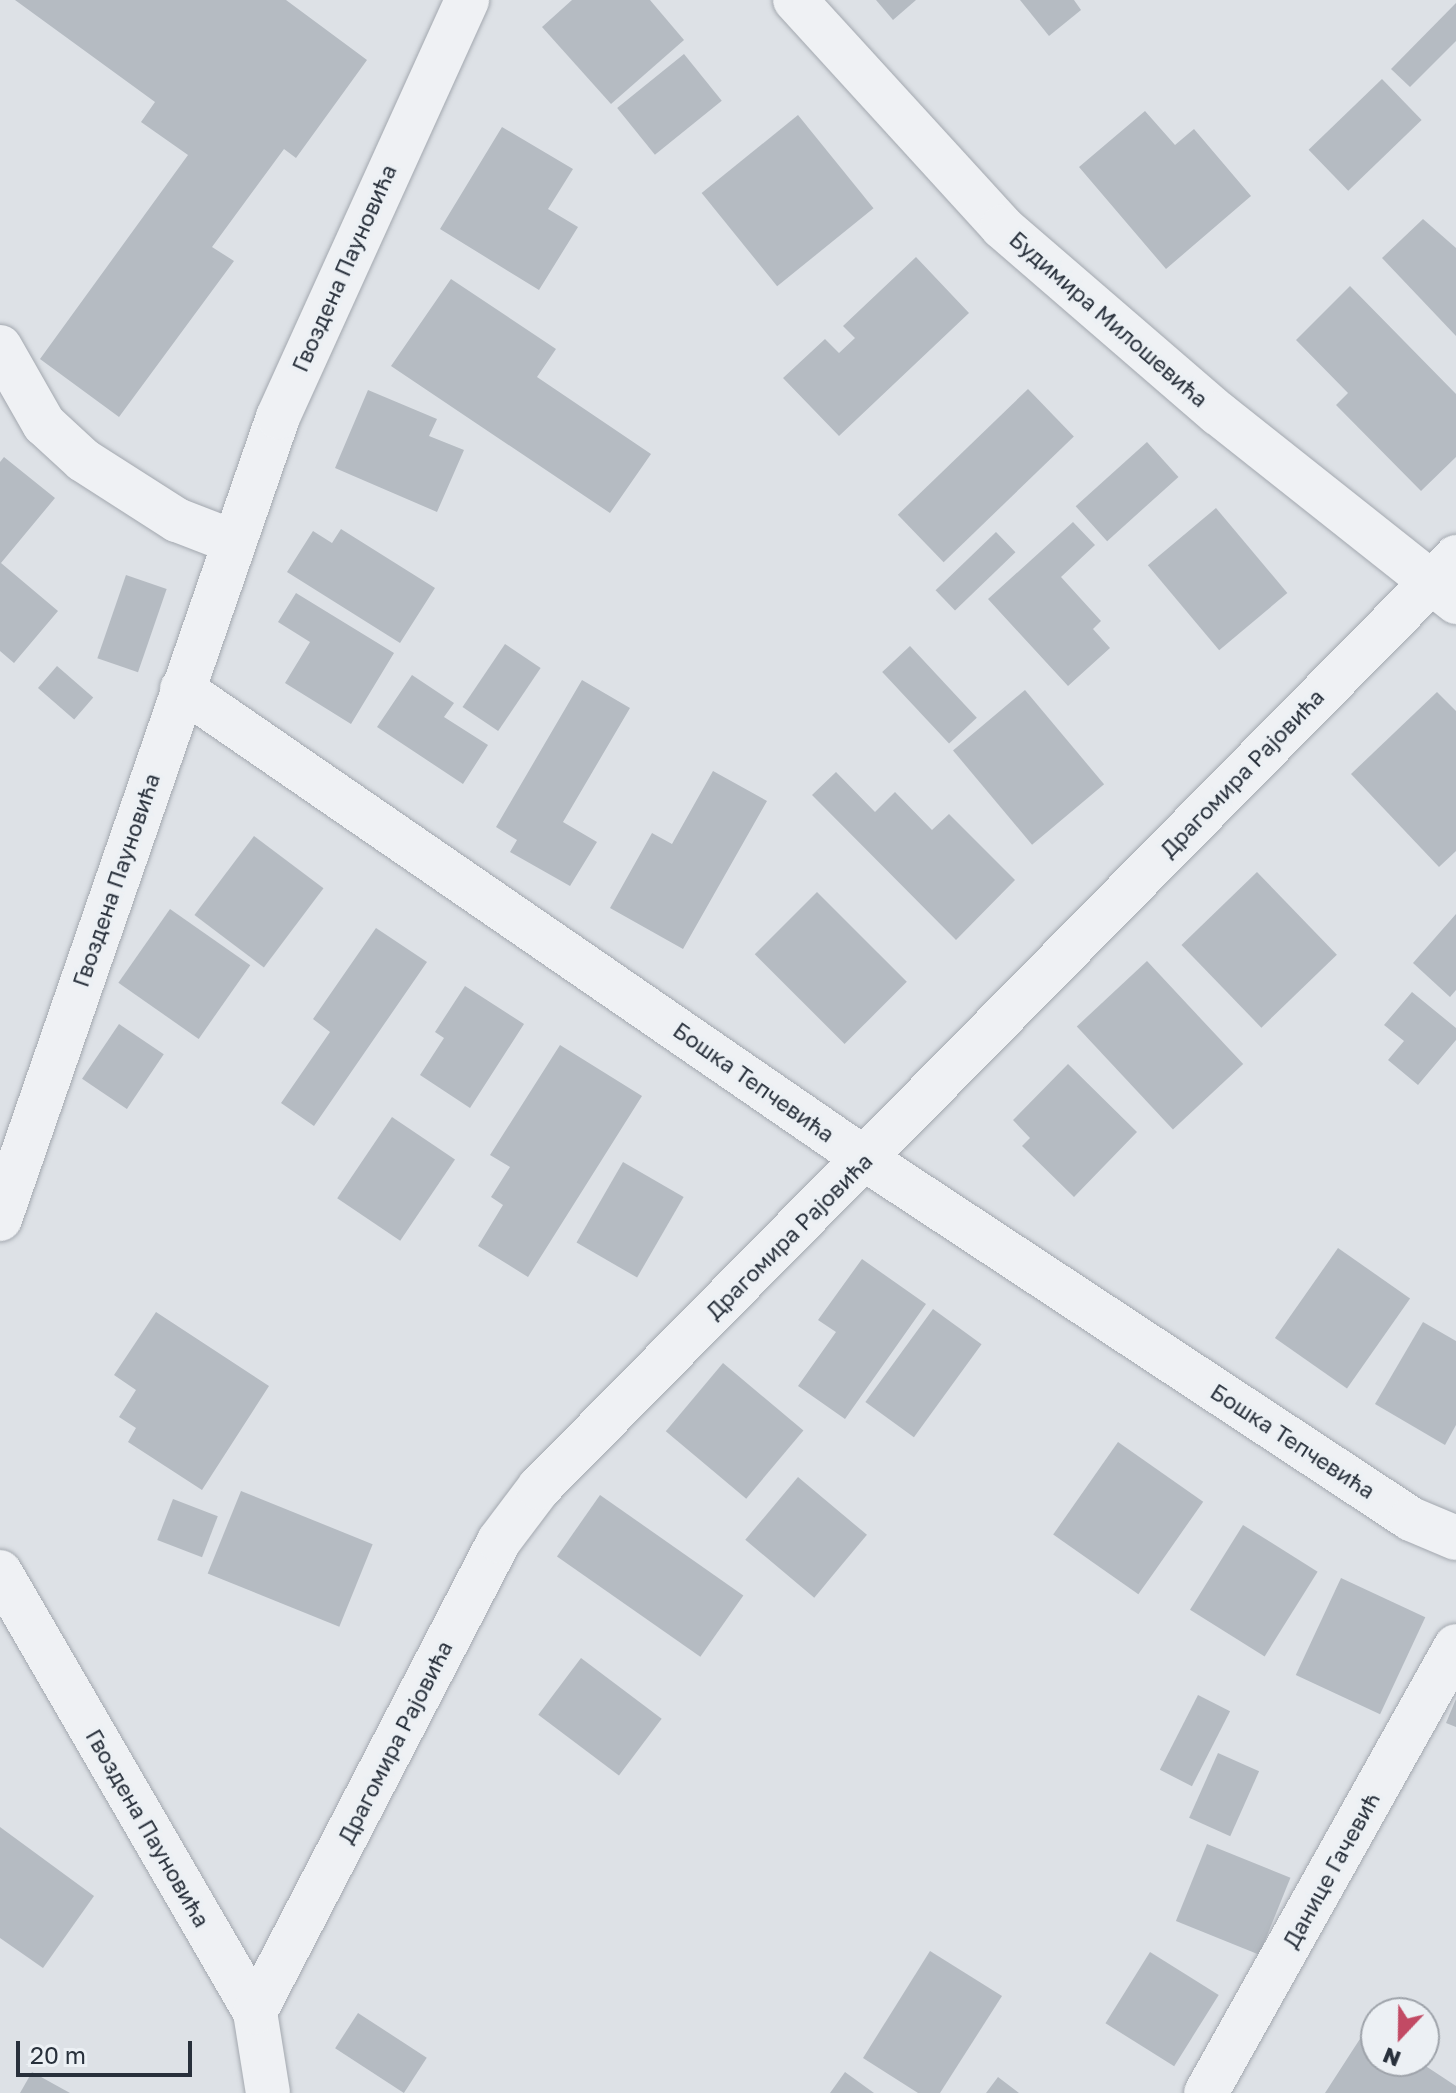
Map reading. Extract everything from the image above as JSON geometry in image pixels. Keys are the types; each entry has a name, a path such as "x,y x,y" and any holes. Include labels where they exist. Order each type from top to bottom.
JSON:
{"street":[{"name":"Гвоздена Пауновића","path":"0,1219 278,417 467,0"},
{"name":"Будимира Милошевића","path":"795,0 1002,227 1446,581"},
{"path":"0,347 44,424 83,460 177,520 234,542"},
{"name":"Драгомира Рајовића","path":"255,2012 499,1541 539,1488 1446,581"},
{"name":"Бошка Тепчевића","path":"182,689 865,1159 1411,1519 1456,1538"},
{"name":"Гвоздена Пауновића","path":"0,1572 255,2012 268,2093"},
{"name":"Данице Гачевић","path":"1206,2093 1456,1646"}],"building":[{"path":"15,0 286,0 367,60 296,158 284,149 212,247 234,261 119,417 40,359 188,155 141,122 155,102"},
{"path":"572,0 650,0 684,40 611,104 542,27"},
{"path":"876,0 916,0 893,20"},
{"path":"1020,0 1074,0 1081,10 1049,36"},
{"path":"1456,3 1456,41 1410,87 1391,69"},
{"path":"684,54 722,101 655,155 617,108"},
{"path":"1382,79 1422,120 1348,191 1309,150"},
{"path":"1145,111 1175,145 1194,129 1251,196 1166,269 1079,167"},
{"path":"798,115 874,208 777,286 702,193"},
{"path":"502,127 573,169 548,209 578,227 539,290 440,229"},
{"path":"1423,219 1456,248 1456,336 1382,258"},
{"path":"916,257 969,313 839,436 783,378 825,339 839,353 855,338 843,326"},
{"path":"451,279 556,349 537,377 651,454 610,513 391,366"},
{"path":"1350,286 1456,394 1456,457 1421,491 1336,405 1348,393 1296,340"},
{"path":"1028,389 1074,436 944,562 898,515"},
{"path":"368,390 437,419 429,436 464,450 437,512 335,468"},
{"path":"1147,442 1178,477 1107,541 1076,506"},
{"path":"4,457 55,498 1,563 58,611 14,663 0,651 0,462"},
{"path":"1216,508 1287,593 1219,650 1148,565"},
{"path":"1073,522 1095,545 1061,577 1101,621 1093,629 1110,648 1068,686 988,599"},
{"path":"341,529 435,588 400,643 287,572 313,531 332,543"},
{"path":"996,532 1015,552 955,610 936,590"},
{"path":"126,575 167,589 138,672 97,658"},
{"path":"296,593 394,653 351,724 285,683 310,642 278,622"},
{"path":"505,644 541,668 498,731 463,707"},
{"path":"910,646 977,718 949,744 882,672"},
{"path":"57,666 93,697 74,719 38,688"},
{"path":"412,675 454,703 444,717 488,745 463,784 377,727"},
{"path":"582,680 630,708 563,822 597,842 570,886 510,852 517,840 496,827"},
{"path":"1025,690 1104,784 1032,845 953,750"},
{"path":"1437,692 1456,711 1456,851 1439,867 1351,774"},
{"path":"713,771 767,801 683,949 610,908 652,833 672,844"},
{"path":"836,772 875,812 895,792 932,830 949,814 1015,880 956,940 812,795"},
{"path":"254,836 323,888 264,967 194,915"},
{"path":"1257,872 1337,955 1261,1028 1181,945"},
{"path":"817,892 907,982 845,1044 755,954"},
{"path":"170,909 250,965 199,1039 118,983"},
{"path":"1456,914 1456,990 1450,997 1413,963"},
{"path":"376,928 427,962 314,1126 281,1103 330,1032 313,1019"},
{"path":"1147,961 1243,1064 1173,1130 1077,1026"},
{"path":"465,986 524,1024 470,1108 420,1075 444,1038 435,1032"},
{"path":"1412,992 1456,1028 1456,1040 1418,1085 1388,1060 1404,1041 1384,1025"},
{"path":"119,1024 164,1054 127,1109 82,1079"},
{"path":"560,1045 642,1096 528,1277 478,1246 503,1205 491,1197 510,1167 490,1155"},
{"path":"1068,1064 1137,1132 1074,1197 1022,1146 1030,1138 1013,1120"},
{"path":"392,1117 455,1159 400,1241 337,1198"},
{"path":"623,1162 684,1197 637,1278 576,1243"},
{"path":"1338,1248 1410,1298 1347,1389 1275,1338"},
{"path":"862,1259 926,1304 845,1419 798,1386 836,1332 818,1320"},
{"path":"933,1309 982,1344 914,1437 865,1402"},
{"path":"156,1312 269,1386 202,1490 128,1442 136,1428 119,1417 136,1390 114,1375"},
{"path":"1423,1322 1456,1341 1456,1425 1445,1445 1375,1404"},
{"path":"723,1363 803,1430 746,1499 666,1431"},
{"path":"1118,1442 1203,1502 1138,1594 1053,1535"},
{"path":"798,1477 867,1535 814,1598 745,1540"},
{"path":"241,1491 373,1544 339,1627 208,1574"},
{"path":"600,1495 743,1595 700,1657 557,1556"},
{"path":"173,1499 218,1516 202,1557 157,1540"},
{"path":"1243,1525 1318,1572 1265,1656 1190,1610"},
{"path":"1341,1578 1425,1617 1380,1714 1296,1675"},
{"path":"581,1658 662,1719 619,1775 538,1715"},
{"path":"1198,1695 1230,1711 1192,1786 1160,1770"},
{"path":"1456,1699 1456,1727 1446,1723"},
{"path":"1218,1753 1259,1771 1230,1836 1189,1818"},
{"path":"0,1827 94,1896 43,1968 0,1938"},
{"path":"1207,1844 1290,1878 1259,1955 1176,1921"},
{"path":"930,1951 1002,1996 940,2093 918,2093 863,2058"},
{"path":"1150,1952 1219,1995 1174,2066 1105,2023"},
{"path":"358,2013 427,2058 404,2093 335,2048"},
{"path":"1360,2039 1360,2077 1440,2075 1456,2086 1456,2093 1325,2093"},
{"path":"32,2072 70,2093 20,2093"},
{"path":"845,2072 874,2093 830,2093"},
{"path":"998,2077 1019,2093 986,2093"}]}
